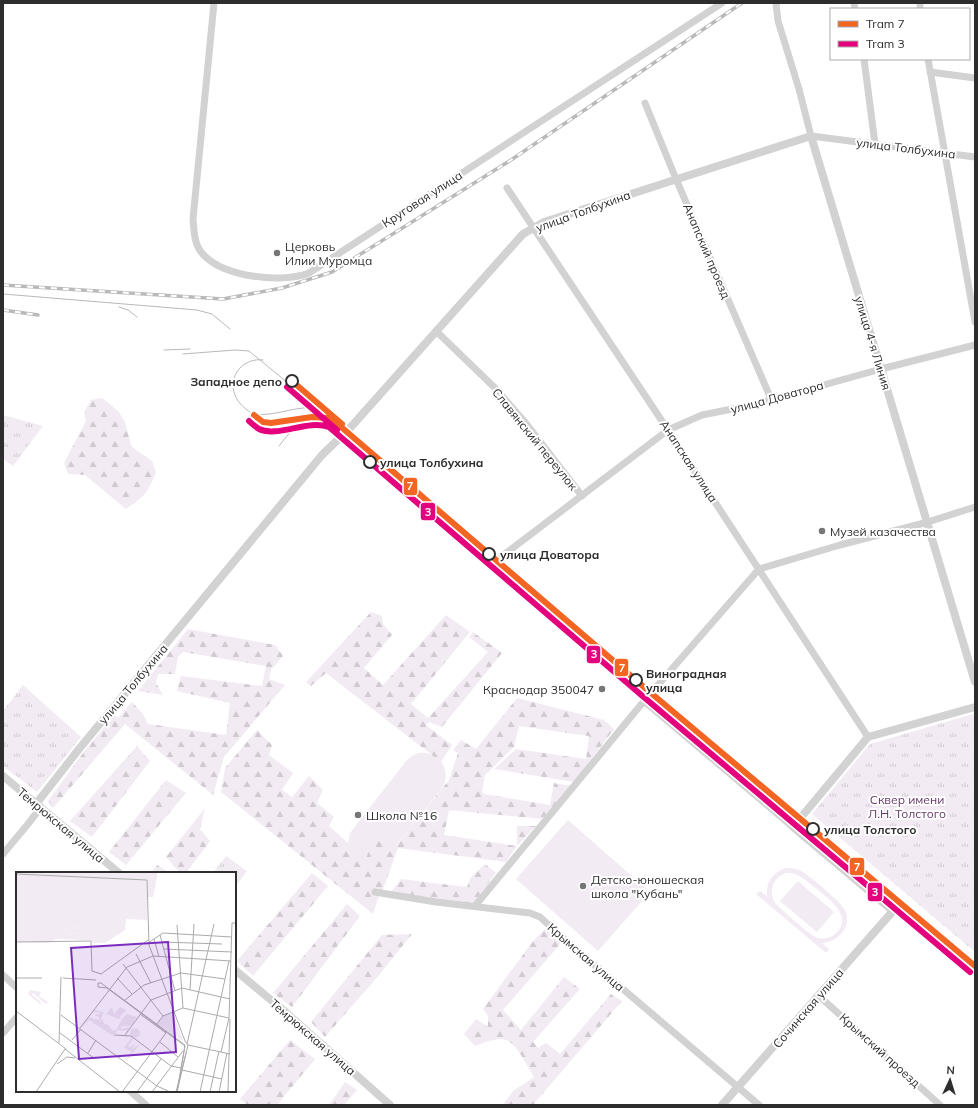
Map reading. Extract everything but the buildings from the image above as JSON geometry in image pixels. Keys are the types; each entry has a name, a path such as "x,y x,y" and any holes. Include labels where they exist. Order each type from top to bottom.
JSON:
{"street":[{"name":"Круговая улица","path":"214,3 193,219 194,237 201,252 214,263 237,274 282,278 302,276 309,273 722,3"},
{"name":"улица 4-я Линия","path":"776,3 778,21 975,682"},
{"path":"864,60 875,144"},
{"path":"928,60 975,322"},
{"path":"930,72 975,78"},
{"name":"Анапский проезд","path":"646,102 676,179 771,399"},
{"name":"улица Толбухина","path":"39,805 79,749 322,455 350,428 523,234 544,222 812,136 975,157"},
{"name":"Анапская улица","path":"507,188 535,227 868,737"},
{"name":"Славянский переулок","path":"436,332 494,387 519,415 582,496"},
{"name":"улица Доватора","path":"501,557 668,430 702,415 752,405 881,369 975,346"},
{"path":"474,906 644,701 759,568 928,522 975,507"},
{"path":"644,701 793,826 868,737 975,707"},
{"name":"Темрюкская улица","path":"3,776 119,872"},
{"path":"3,854 28,824 39,805"},
{"name":"Сочинская улица","path":"722,1105 893,911 793,826"},
{"name":"Крымская улица","path":"375,892 436,902 530,913 540,917 574,948 759,1105"},
{"name":"Темрюкская улица","path":"236,971 283,1010 390,1105"},
{"path":"3,975 16,987"},
{"name":"Крымский проезд","path":"819,996 940,1105"},
{"path":"3,1033 16,1019"},
{"path":"131,1092 146,1105"}],"green space":[{"path":"102,398 119,412 125,422 131,445 152,461 156,472 145,494 126,509 85,475 68,474 64,463 86,421 84,412 91,400"},
{"path":"3,415 43,426 13,466 3,459"},
{"path":"371,612 382,616 383,624 392,635 364,668 383,685 446,615 470,632 411,704 428,718 488,652 469,637 473,632 502,653 442,727 429,722 426,725 452,745 441,762 326,673 311,686 306,682"},
{"path":"188,629 275,645 283,656 271,670 269,679 285,685 224,757 213,795 125,724 53,808 48,801 83,753 114,715 118,718 132,702 143,714 148,724 226,735 230,703 177,691 181,676 262,686 266,666 183,652 178,657 175,674 158,674 156,683 163,695 138,691"},
{"path":"23,685 81,737 37,792 3,766 3,711"},
{"path":"517,698 604,720 614,729 574,782 494,769 516,749 586,759 589,736 519,726 514,747 485,775 482,792 484,794 550,805 554,783 571,786 542,819 449,810 444,835 517,846 506,862 398,848 382,892 374,891 374,895 379,896 373,914 221,792 225,768 257,730 272,745 269,755 293,773 282,790 292,797 309,776 323,790 317,803 334,817 329,826 366,859 372,842 385,835 394,848 449,780 458,753 453,750 461,740 476,749"},
{"name":"Сквер имени Л.Н. Толстого","path":"973,714 975,720 975,952 812,814 870,744"},
{"path":"137,746 150,761 92,837 70,821"},
{"path":"419,753 433,755 442,763 446,775 442,788 385,859 379,863 354,857 348,844 350,833 406,761"},
{"path":"166,780 186,793 126,865 109,852"},
{"path":"205,808 200,829 210,841 187,872 179,872 166,857"},
{"name":"Детско-юношеская школа \"Кубань\"","path":"568,820 650,892 598,951 516,879"},
{"path":"517,826 536,826 517,846"},
{"path":"226,856 247,871 236,886 236,872 214,872"},
{"path":"485,864 496,873 472,905 391,892 401,879 467,887 471,877"},
{"path":"157,865 168,872 152,872"},
{"path":"789,868 801,871 838,901 845,910 847,922 839,937 822,943 829,949 826,953 756,894 760,891 767,896 769,882 773,875 780,870","holes":["790,873 804,879 831,901 836,907 842,920 841,927 835,934 823,938 814,936 775,903 772,894 773,885 782,875"]},
{"path":"312,873 328,886 253,976 237,961"},
{"path":"798,881 834,912 817,932 780,901"},
{"path":"347,904 360,916 292,1007 273,993"},
{"path":"545,929 562,942 503,1010 521,1030 564,977 580,989 533,1042 538,1048 546,1043 560,1054 611,994 622,1001 533,1105 503,1105 513,1091 534,1077 522,1056 510,1042 498,1039 475,1046 464,1034 476,1019 488,1027 488,1016 483,1009 533,941"},
{"path":"412,934 380,974 325,1037 311,1022 382,935"},
{"path":"290,1040 315,1059 277,1105 248,1105 240,1099"},
{"path":"345,1082 357,1090 344,1105 329,1105"}],"tram line":[{"path":"3,294 197,310 212,314 230,329"},
{"path":"119,307 128,310 137,317"},
{"path":"164,350 190,349"},
{"path":"183,354 235,350 249,351 333,420"},
{"path":"254,415 236,398 233,388 233,381 239,369 244,365 256,360 263,360"},
{"name":"7","path":"292,381 342,424"},
{"name":"3","path":"287,387 337,430"},
{"path":"252,414 269,414 304,408 319,409"},
{"name":"7","path":"254,415 263,422 271,423 312,417 333,420 651,693 975,966"},
{"path":"279,446 299,425 317,418"},
{"name":"3","path":"249,421 259,429 266,431 284,430 312,425 329,427 646,699 970,972"}],"railway":[{"path":"3,285 223,299 282,288 332,272 511,160 742,3"},
{"path":"3,310 38,315"}],"place":[{"name":"Церковь Илии Муромца","path":"277,253"},
{"name":"Западное депо","path":"292,381"},
{"name":"улица Толбухина","path":"370,462"},
{"name":"Музей казачества","path":"822,531"},
{"name":"улица Доватора","path":"489,554"},
{"name":"Виноградная улица","path":"636,680"},
{"name":"Краснодар 350047","path":"602,689"},
{"name":"Школа №16","path":"358,815"},
{"name":"улица Толстого","path":"813,829"},
{"name":"Детско-юношеская школа \"Кубань\"","path":"583,886"}]}
